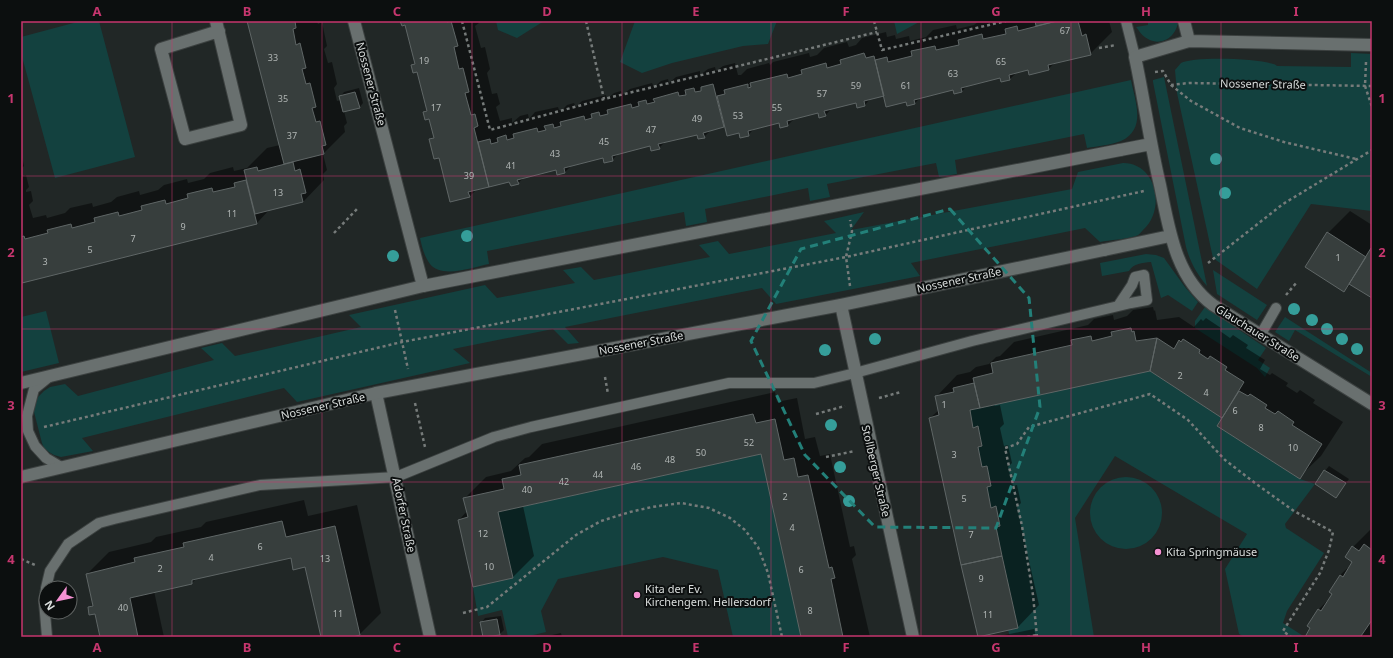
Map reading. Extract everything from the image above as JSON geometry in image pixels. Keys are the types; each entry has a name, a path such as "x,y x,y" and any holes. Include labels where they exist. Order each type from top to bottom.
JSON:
{"street":[{"name":"Nossener Straße","path":"354,21 423,286"},
{"path":"1184,21 1189,41"},
{"path":"218,26 241,125 184,139 162,49 218,26"},
{"path":"1170,236 1135,57 1189,41 1372,45"},
{"path":"21,383 423,286 1151,144"},
{"name":"Nossener Straße","path":"21,477 376,393 846,304 1170,236"},
{"name":"Glauchauer Straße","path":"1170,236 1177,256 1186,272 1205,298 1372,404"},
{"name":"Stollberger Straße","path":"846,304 855,373 913,637"},
{"name":"Adorfer Straße","path":"376,393 396,477 430,637"}],"lane":[{"path":"1126,21 1135,57"},
{"path":"48,580 50,571 68,544 99,523 106,521 260,485 396,477 494,437 531,427 729,383 814,382 855,373 972,341 1118,306"},
{"path":"1261,334 1276,308"},
{"path":"50,376 34,389 27,416 28,431 35,446 46,458 61,467"},
{"path":"46,620 47,637"}],"path":[{"path":"462,21 490,130 604,99 877,32"},
{"path":"586,21 604,99"},
{"path":"874,21 882,50 1006,21"},
{"path":"1366,60 1365,86 1372,107"},
{"path":"1163,71 1170,86 1191,101 1240,128 1284,142 1356,159"},
{"name":"Nossener Straße","path":"1170,86 1189,83 1372,86"},
{"path":"1208,263 1283,204 1372,150 1372,147"},
{"path":"28,431 402,342 846,257 1146,190"},
{"path":"846,304 846,257 852,231 847,203"},
{"path":"334,233 358,209"},
{"path":"391,294 429,464"},
{"path":"1027,637 1037,636 1034,595 1005,448 1017,444 1029,427 1150,394 1188,420 1225,460 1254,483 1294,511 1333,532 1329,550 1320,573 1283,631 1291,637"},
{"path":"826,457 871,447"},
{"path":"463,613 487,607 576,535 601,520 652,507 681,504 709,508 730,518 745,530 758,547 768,573 782,637"}],"highlighted area":[{"path":"950,209 1029,298 1040,407 996,528 875,527 805,455 751,341 801,249"}],"shaded area":[{"path":"81,21 99,21 135,157 55,178 21,53 21,37"},
{"path":"496,21 544,21 517,38 498,30"},
{"path":"635,21 777,21 768,44 743,46 672,63 642,73 620,62"},
{"path":"894,21 921,21 897,34"},
{"path":"1148,21 1178,21 1172,35 1168,39 1158,42 1146,38 1136,27 1148,25"},
{"path":"1351,53 1372,54 1372,211 1311,204 1257,289 1213,258 1177,93 1175,70 1181,63 1199,59 1260,61 1277,66 1351,67"},
{"path":"1164,77 1207,286 1194,268 1186,247 1153,82 1153,80"},
{"path":"1131,80 1136,105 1137,122 1129,136 1113,144 1087,148 1084,134 955,160 957,174 939,177 936,163 827,184 830,197 810,201 808,188 705,209 707,222 686,226 684,212 487,251 489,264 458,271 442,271 430,264 426,258 420,238"},
{"path":"1123,163 1135,165 1144,171 1150,179 1156,200 1150,221 1139,234 1132,237 1100,242 1085,228 911,263 920,276 776,304 762,288 565,327 579,343 568,344 553,329 453,349 470,363 297,402 284,388 82,438 93,451 61,457 54,455 44,448 34,412 38,397 50,387 65,384 78,396 214,360 201,348 222,343 235,356 361,327 349,315 485,285 497,298 575,283 563,270 581,267 594,280 710,257 699,245 718,241 729,254 836,233 824,221 864,212 851,230 1072,189 1078,172"},
{"path":"1146,254 1164,258 1198,302 1192,311 1168,295 1161,298 1151,262 1136,265 1129,271 1102,276 1100,263"},
{"path":"1213,270 1267,305 1257,320 1217,294"},
{"path":"1205,307 1266,348 1258,360 1270,368 1265,377 1257,368 1195,328 1195,321"},
{"path":"46,311 59,363 21,372 21,317"},
{"path":"1285,317 1372,373 1372,377 1295,330 1289,341 1275,332"},
{"path":"1150,371 1222,418 1217,426 1300,479 1315,484 1285,524 1286,528 1324,553 1287,611 1283,623 1305,637 1245,637 1239,634 1225,569 1247,534 1115,456 1075,518 1094,637 1010,637 1008,630 1018,628 996,527 996,506 991,508 987,487 991,486 987,466 982,467 978,447 982,446 978,427 973,428 970,410"},
{"path":"761,454 801,637 733,637 718,570 663,557 558,579 541,611 546,632 525,637 508,637 502,610 478,616 473,587 513,578 498,512"},
{"path":"1126,477 1146,483 1156,493 1162,513 1156,533 1146,543 1126,549 1106,543 1096,533 1090,513 1096,493 1106,483"}],"building":[{"path":"247,21 295,21 296,28 293,29 296,45 300,43 306,68 302,69 306,84 310,83 316,107 312,108 316,122 320,121 326,145 322,146 324,154 284,164"},
{"path":"400,21 451,21 458,46 454,47 459,69 463,68 469,92 465,93 471,115 475,114 478,126 474,128 489,187 468,192 470,197 450,202 439,158 434,159 429,139 434,138 429,119 425,120 423,112 427,111 417,72 413,73 411,65 415,64 405,25 402,26"},
{"path":"1035,21 1057,21 1036,26"},
{"path":"1057,21 1078,21 1082,36 1086,34 1091,55 1048,65 1049,70 1029,75 1028,70 1009,75 1010,80 1001,82 1000,78 961,88 962,92 954,94 953,90 914,100 915,104 907,106 906,102 886,107 875,60 887,57 888,62 912,56 911,51 935,46 936,50 959,45 958,40 982,34 983,39 1006,34 1005,29 1017,26 1018,31"},
{"path":"864,53 866,58 874,56 884,96 864,101 865,106 857,108 856,103 824,111 826,116 819,118 818,113 787,121 788,126 780,128 779,123 748,131 749,136 740,138 739,133 727,136 717,96 725,94 724,90 748,84 748,88 751,87 750,83 787,74 788,78 802,74 801,70 826,63 827,68 841,64 840,60"},
{"path":"713,84 724,127 703,133 705,138 698,139 697,135 658,144 660,149 651,151 650,146 612,156 613,161 604,163 603,158 564,168 565,173 557,175 556,170 517,180 519,184 511,186 509,182 489,187 478,142 490,139 491,144 498,142 497,138 506,135 507,140 514,138 513,134 537,128 538,132 546,130 544,126 553,124 554,128 561,126 560,122 584,116 585,120 592,118 591,114 599,112 600,116 608,114 607,110 631,104 632,108 639,106 638,102 646,100 647,104 655,102 653,99 678,92 679,96 686,95 685,90 694,88 695,92 701,91 701,87"},
{"path":"355,92 360,108 343,112 339,96"},
{"path":"293,162 295,171 300,169 306,193 301,194 303,202 255,214 244,170 257,167 258,171"},
{"path":"246,180 257,224 22,283 21,237 24,236 25,239 48,233 47,230 71,224 72,228 95,222 94,218 118,212 119,216 142,210 141,206 165,200 166,204 188,198 187,194 212,188 213,192 235,187 234,183"},
{"path":"1327,232 1366,257 1344,292 1305,267"},
{"path":"1371,248 1372,249 1372,298 1349,284"},
{"path":"1131,328 1132,332 1134,331 1136,341 1157,338 1150,371 980,408 973,378 993,373 991,363 1072,345 1071,340 1091,336 1092,341 1112,336 1111,332"},
{"path":"1157,338 1174,349 1179,340 1181,342 1183,339 1200,350 1199,353 1208,359 1210,356 1227,367 1225,370 1244,382 1222,418 1150,371"},
{"path":"974,383 980,408 970,410 973,428 978,426 982,446 978,447 982,467 987,466 991,486 987,487 991,508 996,506 1000,526 996,527 1002,556 961,565 929,418 939,415 935,396 954,392 953,388"},
{"path":"1239,391 1248,396 1250,394 1267,405 1265,408 1275,414 1278,411 1294,422 1292,425 1322,444 1300,479 1217,426"},
{"path":"753,414 756,423 775,419 784,460 794,458 798,477 808,475 829,568 832,567 835,578 831,579 843,637 801,637 761,454 498,512 513,578 473,587 458,520 468,517 463,498 504,489 502,479 521,475 519,465"},
{"path":"1324,470 1346,483 1336,498 1315,484"},
{"path":"282,521 286,537 335,526 360,635 353,637 321,637 305,567 293,570 291,558 192,580 192,584 130,598 138,637 100,637 95,614 89,615 88,607 93,606 86,574 135,562 134,558 184,547 183,543"},
{"path":"1364,544 1372,550 1372,620 1361,636 1362,637 1305,637 1310,628 1307,626 1318,609 1321,611 1332,594 1329,592 1340,575 1343,577 1352,562 1345,557 1352,546 1359,551"},
{"path":"1002,556 1018,628 978,637 961,565"},
{"path":"497,619 500,635 483,637 480,622"}],"place":[{"name":"Kita Springmäuse","path":"1158,552"},
{"name":"Kita der Ev. Kirchengem. Hellersdorf","path":"637,595"}]}
